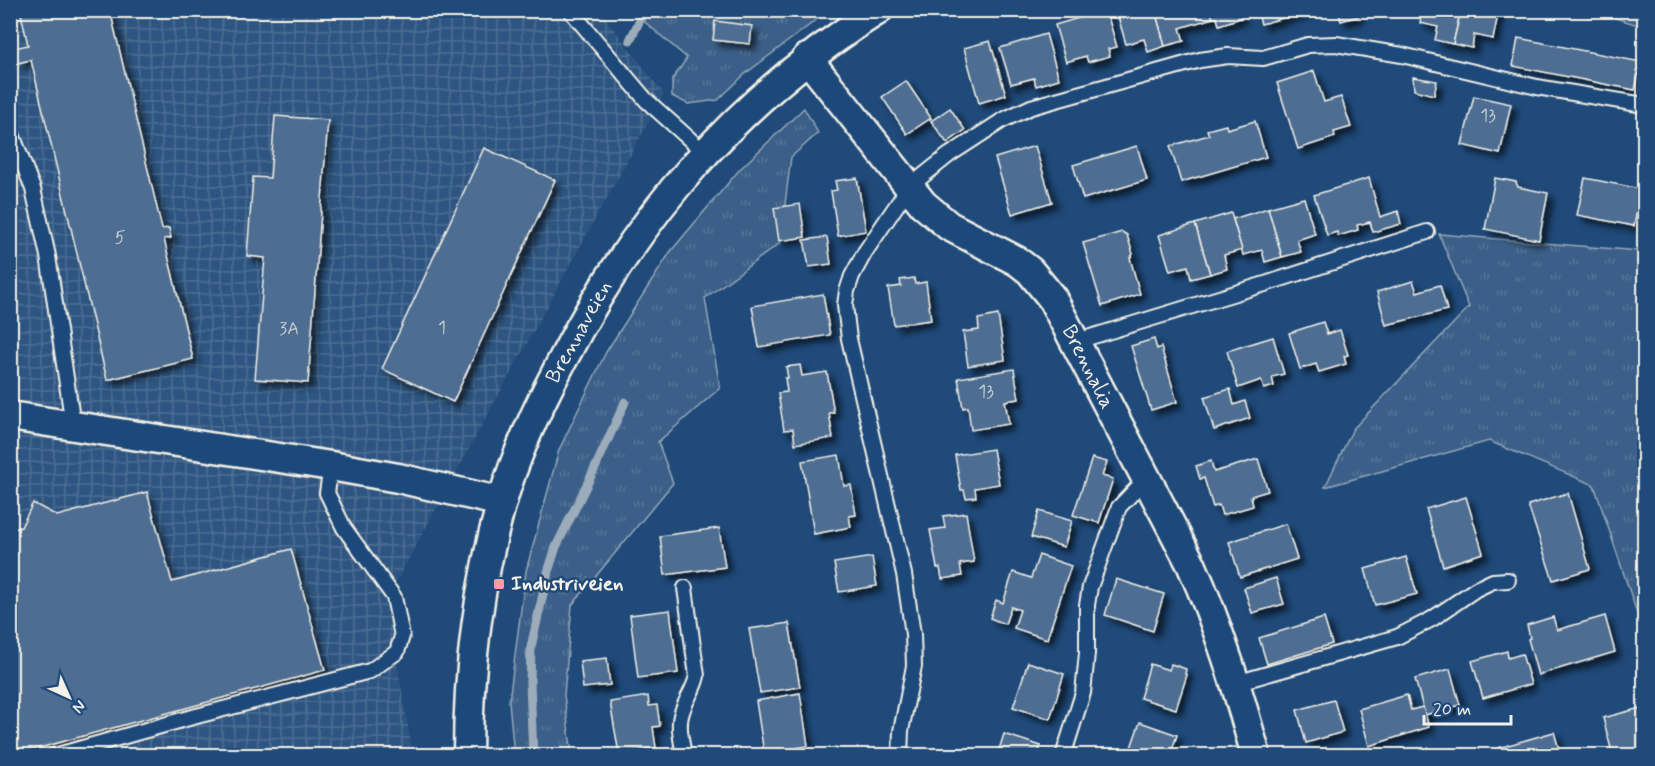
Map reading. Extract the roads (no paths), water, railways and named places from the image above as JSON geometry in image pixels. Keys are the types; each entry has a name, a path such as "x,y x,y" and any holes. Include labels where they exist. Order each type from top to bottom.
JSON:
{"street":[{"name":"Brennaveien","path":"468,756 468,716 478,614 490,547 502,502 547,389 597,297 652,216 705,153 761,98 807,58 878,10"},
{"name":"Brennalia","path":"807,58 923,204 948,226 1002,253 1030,272 1052,298 1191,564 1221,636 1256,756"},
{"path":"10,416 331,466 398,478 502,502"}],"lane":[{"path":"570,10 646,100 705,153"},
{"path":"900,756 901,730 914,666 913,634 904,574 849,339 845,305 852,276 865,252 909,187 974,138 1003,120 1031,107 1200,60 1228,56 1263,58 1308,45 1354,46 1537,87 1644,105"},
{"path":"10,129 33,189 48,256 73,425"},
{"path":"1074,342 1427,232"},
{"path":"54,756 370,671 397,652 402,636 394,597 344,528 327,493 331,466"},
{"path":"1064,756 1083,693 1087,653 1086,605 1090,587 1119,507 1146,479"},
{"path":"1236,683 1397,637 1432,619 1476,589 1493,581 1509,580"},
{"path":"684,756 681,713 694,688 697,676 685,588"}],"waterway":[{"path":"630,40 645,10"},
{"path":"533,756 531,647 548,572 556,547 625,402"}],"place":[{"name":"Industriveien","path":"499,584"}]}
